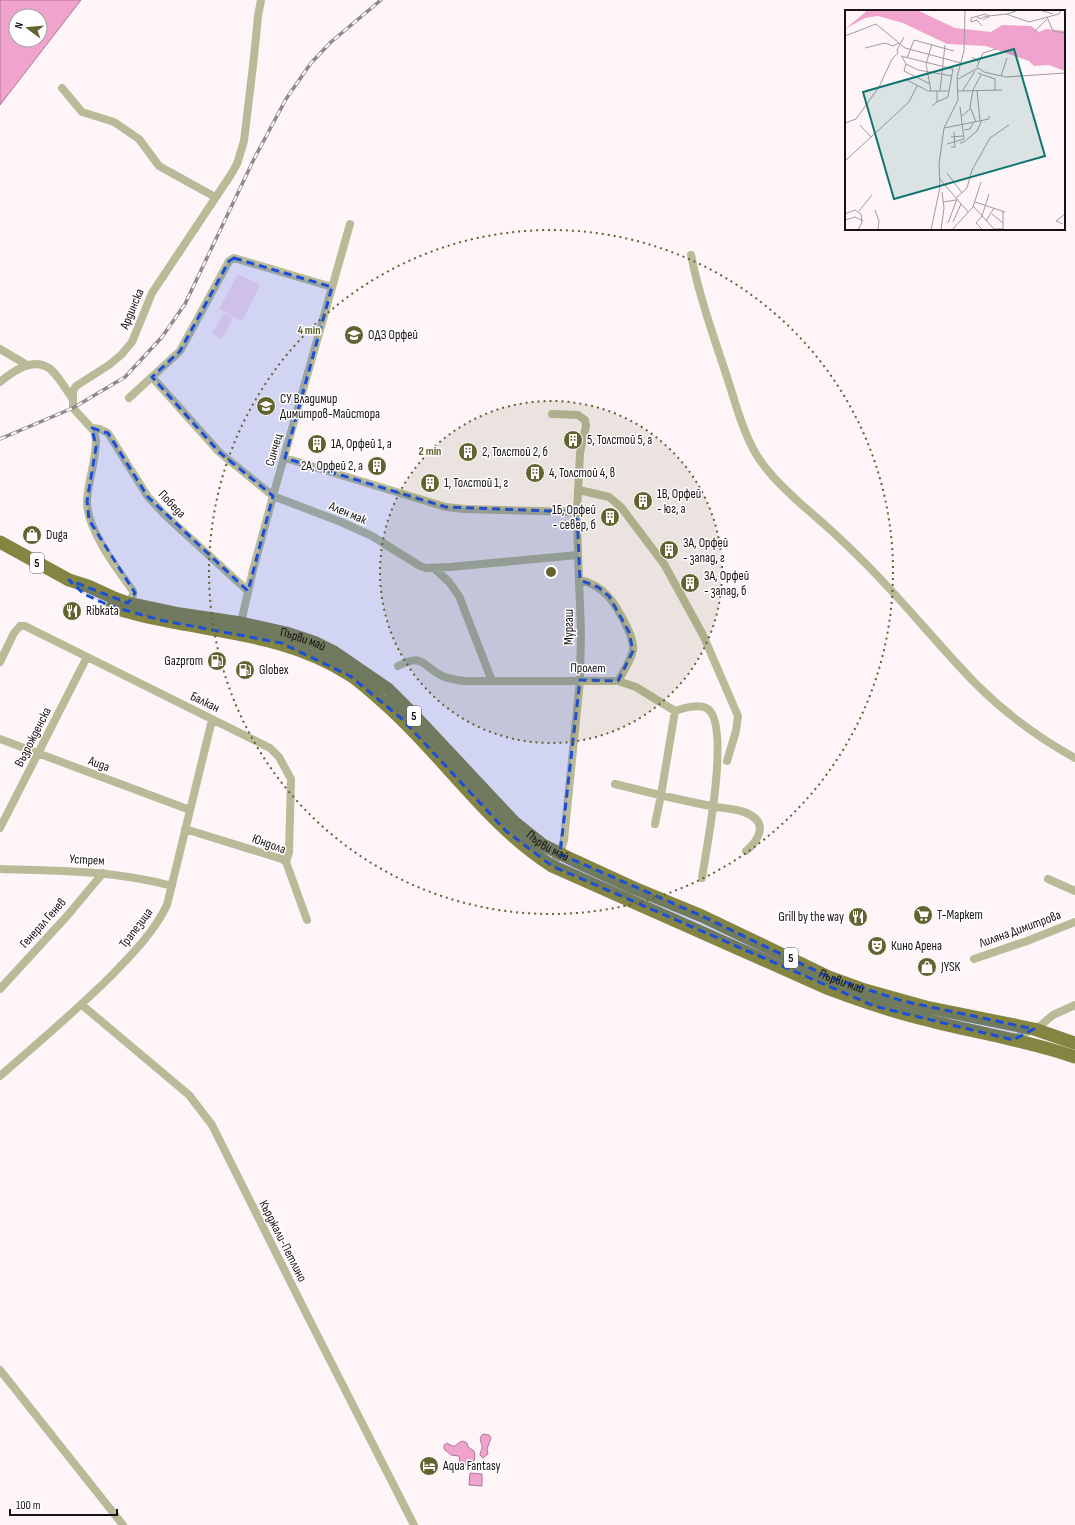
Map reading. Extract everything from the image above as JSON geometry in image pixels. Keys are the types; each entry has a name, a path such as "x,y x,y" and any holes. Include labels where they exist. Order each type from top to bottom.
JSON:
{"main road":[{"name":"Първи май","path":"2,545 69,580 88,586 128,603 240,628 328,662 370,691 402,719 506,831 534,855 552,866 828,989 874,1006 1071,1055"},
{"name":"Първи май","path":"69,580 84,594 110,606 131,613 160,620 286,633 316,643 334,652 361,669 388,690 410,711 514,822 543,845 559,854 634,888 702,916 829,977 903,1001 1034,1029 1075,1043"}],"street":[{"name":"Ардинска","path":"72,398 73,391 76,386 115,360 132,342 152,293 230,176 241,152 261,0"},
{"path":"62,88 82,112 114,122 139,139 159,166 215,198"},
{"name":"Синчец","path":"240,628 248,591 273,496 350,224"},
{"path":"691,255 713,333 737,406 748,436 766,469 784,488 860,557 885,582 919,622 977,685 1014,718 1034,733 1075,758"},
{"path":"129,398 180,350 229,261 234,258 332,287"},
{"path":"0,349 27,365"},
{"path":"0,382 18,369 27,365 40,364 48,367 55,374 72,398 73,408 92,428 95,435 96,447 87,501 89,520 99,540 133,591 133,595 128,603"},
{"name":"Ален мак","path":"152,377 219,452 273,496 341,522 372,536 420,566 434,568 578,555"},
{"name":"Мургаш","path":"552,414 578,415 585,420 586,426 580,453 578,512 581,631 580,680 564,840 559,854 552,866"},
{"name":"Победа","path":"92,428 100,429 108,433 148,497 165,515 248,591"},
{"path":"285,458 446,507 464,509 578,512"},
{"path":"579,490 610,497 621,507 664,564 703,635 738,716 737,726 727,761"},
{"path":"434,568 449,582 459,596 492,681"},
{"path":"580,580 598,587 609,596 616,605 629,632 633,645 633,651 618,681"},
{"name":"Балкан","path":"0,662 14,633 20,626 25,626 270,748 279,757 291,779 289,852 286,862"},
{"name":"Възрожденска","path":"0,828 87,657"},
{"name":"Пролет","path":"398,666 411,660 418,660 427,664 442,676 453,680 618,681 636,687 675,711"},
{"path":"655,824 675,711 689,707 706,708 713,717 716,729 718,757 713,807 702,878"},
{"name":"Трапезица","path":"0,1076 82,1005 129,958 151,932 162,916 167,905 172,886 212,720"},
{"name":"Аида","path":"0,739 190,810"},
{"path":"615,784 713,807 746,813 753,816 758,822 760,829 758,838 754,845 746,851"},
{"name":"Юндола","path":"185,830 282,859 286,862 307,920"},
{"name":"Устрем","path":"0,869 103,872 146,879 172,886"},
{"name":"Генерал Генев","path":"0,989 67,916 103,872"},
{"path":"1048,879 1075,891"},
{"name":"Лиляна Димитрова","path":"974,959 1075,922"},
{"name":"Кърджали-Петлино","path":"82,1005 189,1095 212,1125 414,1525"},
{"path":"1013,1040 1034,1029 1053,1015 1075,1005"},
{"path":"0,1370 123,1525"}],"highlighted area":[{"path":"234,258 332,287 285,458 446,507 577,512 580,580 598,587 609,596 629,632 633,651 618,681 580,680 560,854 702,916 829,977 903,1001 1034,1029 1013,1040 874,1006 552,866 506,831 402,719 350,676 281,643 160,620 110,606 84,594 69,580 128,603 135,593 89,520 87,501 96,447 92,428 108,433 148,497 248,591 273,496 219,452 152,377 180,351 229,261"}],"shaded area":[{"path":"0,0 81,0 48,43 48,8 8,8 8,48 44,48 0,105"},
{"path":"238,274 260,285 242,321 219,309"},
{"path":"224,313 233,318 222,339 212,334"},
{"path":"483,1434 489,1435 491,1438 487,1449 488,1454 483,1458 480,1455 482,1447 480,1438"},
{"path":"463,1441 467,1443 468,1447 474,1451 475,1456 474,1461 467,1465 460,1463 459,1456 451,1455 444,1449 444,1445 447,1443 455,1446"},
{"path":"470,1473 482,1474 482,1486 469,1485"}],"railway":[{"path":"0,439 73,408 125,377 162,337 185,304 254,159 286,99 311,63 331,42 381,0"}],"place":[{"name":"ОДЗ Орфей","path":"354,335"},
{"name":"СУ Владимир Димитров-Майстора","path":"266,406"},
{"name":"5, Толстой 5, а","path":"573,440"},
{"name":"1А, Орфей 1, а","path":"317,444"},
{"name":"2, Толстой 2, б","path":"468,452"},
{"name":"2А, Орфей 2, а","path":"377,466"},
{"name":"4, Толстой 4, в","path":"535,473"},
{"name":"1, Толстой 1, г","path":"430,483"},
{"name":"1В, Орфей - юг, а","path":"643,501"},
{"name":"1Б, Орфей - север, б","path":"610,517"},
{"name":"Duga","path":"32,535"},
{"name":"3А, Орфей - запад, г","path":"669,550"},
{"name":"3А, Орфей - запад, б","path":"690,583"},
{"name":"Ribkata","path":"72,611"},
{"name":"Gazprom","path":"217,661"},
{"name":"Globex","path":"245,670"},
{"name":"Т-Маркет","path":"923,915"},
{"name":"Grill by the way","path":"858,917"},
{"name":"Кино Арена","path":"877,946"},
{"name":"JYSK","path":"927,967"},
{"name":"Aqua Fantasy","path":"429,1466"}]}
